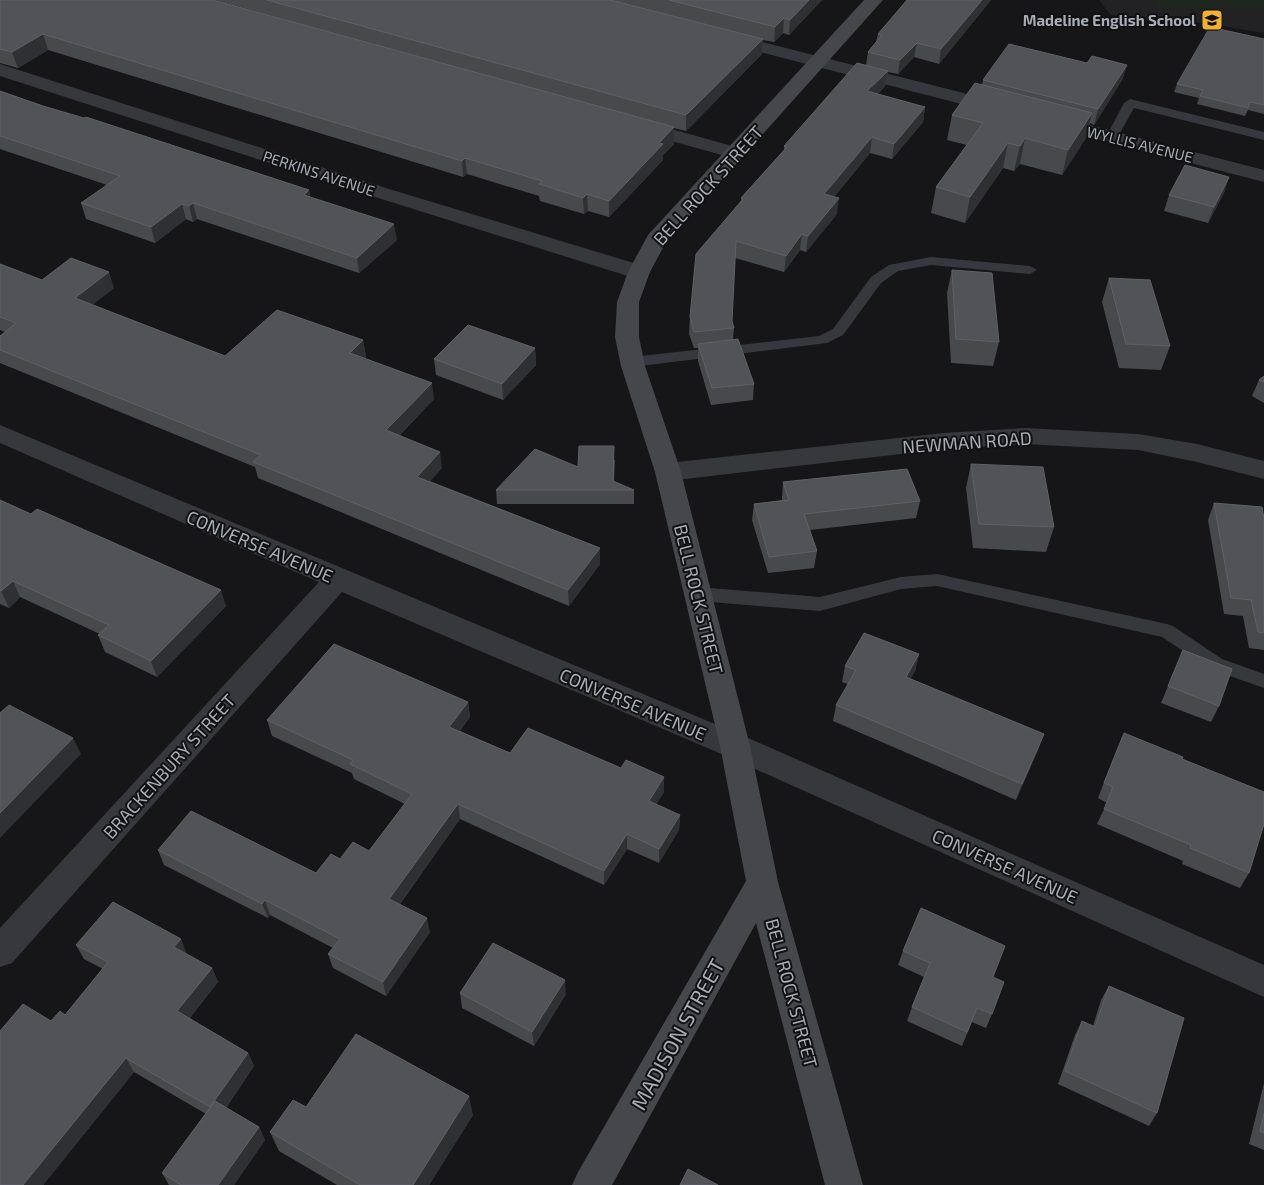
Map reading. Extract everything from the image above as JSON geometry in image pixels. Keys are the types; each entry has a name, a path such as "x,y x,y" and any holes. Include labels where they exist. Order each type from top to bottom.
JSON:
{"street":[{"name":"BELL ROCK STREET","path":"844,1185 762,882 734,746 668,472 632,362 627,337 627,315 628,302 639,272 656,240 874,0"},
{"path":"714,35 815,66 1017,112"},
{"name":"PERKINS AVENUE","path":"0,70 382,193 639,272"},
{"name":"WYLLIS AVENUE","path":"1036,117 1264,176"},
{"path":"621,121 736,153"},
{"name":"CONVERSE AVENUE","path":"0,433 338,580 734,746 1264,980"},
{"name":"NEWMAN ROAD","path":"668,472 944,441 1025,436 1138,442 1197,453 1264,470"},
{"name":"BRACKENBURY STREET","path":"0,952 338,580"},
{"name":"MADISON STREET","path":"591,1185 762,882"}],"lane":[{"path":"1112,137 1130,103 1264,136"},
{"path":"632,362 822,340 838,332 876,280 894,268 931,261 1030,270"},
{"path":"698,594 820,604 901,583 937,580 1166,632 1216,664 1264,680"}],"shaded area":[{"name":"Madeline English School","path":"1099,0 1264,0 1264,33 1211,24 1111,15"},
{"path":"1154,0 1264,0 1264,9 1159,10"}],"building":[{"path":"0,0 213,0 674,127 659,143 663,144 609,201 587,194 583,198 539,184 542,181 465,158 462,161 43,34 12,52 0,49"},
{"path":"267,0 610,0 763,39 686,115"},
{"path":"669,0 809,0 790,20 784,18 775,27"},
{"path":"907,0 982,0 941,49 917,43 900,60 868,52 882,35 878,34"},
{"path":"1210,27 1264,39 1264,105 1250,102 1248,108 1200,96 1203,90 1177,84"},
{"path":"1009,44 1087,63 1092,56 1127,65 1098,109 983,80"},
{"path":"857,63 888,71 867,91 925,107 894,144 872,137 824,194 839,198 808,236 802,234 786,256 736,241 732,321 734,328 694,332 690,317 696,254 743,199 741,198 787,147 784,146"},
{"path":"975,83 1092,113 1068,150 1025,138 1020,146 1008,143 970,197 936,187 983,123 952,115"},
{"path":"0,91 309,190 304,195 394,224 357,258 193,203 189,206 182,204 151,227 81,203 120,176 0,136"},
{"path":"1185,165 1229,177 1214,207 1169,195"},
{"path":"71,258 109,272 75,298 225,356 277,310 363,340 350,353 432,383 386,430 440,452 417,477 600,548 568,590 253,462 261,455 0,350 0,336 16,323 0,317 0,264 42,280"},
{"path":"952,270 992,273 999,342 956,339"},
{"path":"1109,278 1150,280 1170,346 1126,344"},
{"path":"468,325 535,348 502,384 434,359"},
{"path":"738,339 754,384 712,388 698,344"},
{"path":"579,446 614,446 613,481 634,490 496,490 535,449 578,467"},
{"path":"971,464 1043,467 1054,527 979,524"},
{"path":"907,469 920,501 804,514 817,551 769,557 754,504 789,500 783,482"},
{"path":"0,500 31,514 37,509 221,590 151,661 98,635 109,625 13,581 0,591"},
{"path":"1214,503 1262,507 1264,519 1264,633 1258,632 1251,600 1231,598"},
{"path":"864,633 919,654 906,677 1044,734 1022,784 836,705 856,670 845,666"},
{"path":"334,644 468,702 449,727 510,753 528,728 621,768 626,760 664,777 649,801 680,815 659,849 627,834 604,871 458,804 389,899 427,918 383,982 328,954 340,939 265,900 262,904 158,850 191,811 316,873 331,854 340,859 353,842 369,851 412,794 350,764 353,760 267,720"},
{"path":"1183,650 1232,669 1219,706 1168,686"},
{"path":"9,705 73,738 0,813 0,713"},
{"path":"1124,733 1264,792 1264,824 1249,873 1190,848 1191,845 1104,809 1113,787 1104,783"},
{"path":"113,902 181,939 174,947 212,968 177,1011 248,1053 210,1107 126,1058 23,1185 0,1185 0,1031 23,1004 51,1021 60,1011 65,1015 108,962 76,945"},
{"path":"921,908 1005,946 993,977 1004,982 992,1014 977,1008 967,1032 912,1007 930,963 903,951"},
{"path":"493,943 565,980 532,1032 460,993"},
{"path":"1109,986 1184,1018 1157,1113 1065,1071 1082,1021 1095,1027"},
{"path":"356,1034 469,1096 413,1185 360,1185 270,1132 293,1100 306,1107"},
{"path":"215,1101 259,1127 218,1185 181,1185 162,1173"},
{"path":"1264,1113 1264,1133 1260,1131"},
{"path":"688,1169 718,1185 680,1185"}],"place":[{"name":"Madeline English School","path":"1212,20"}]}
